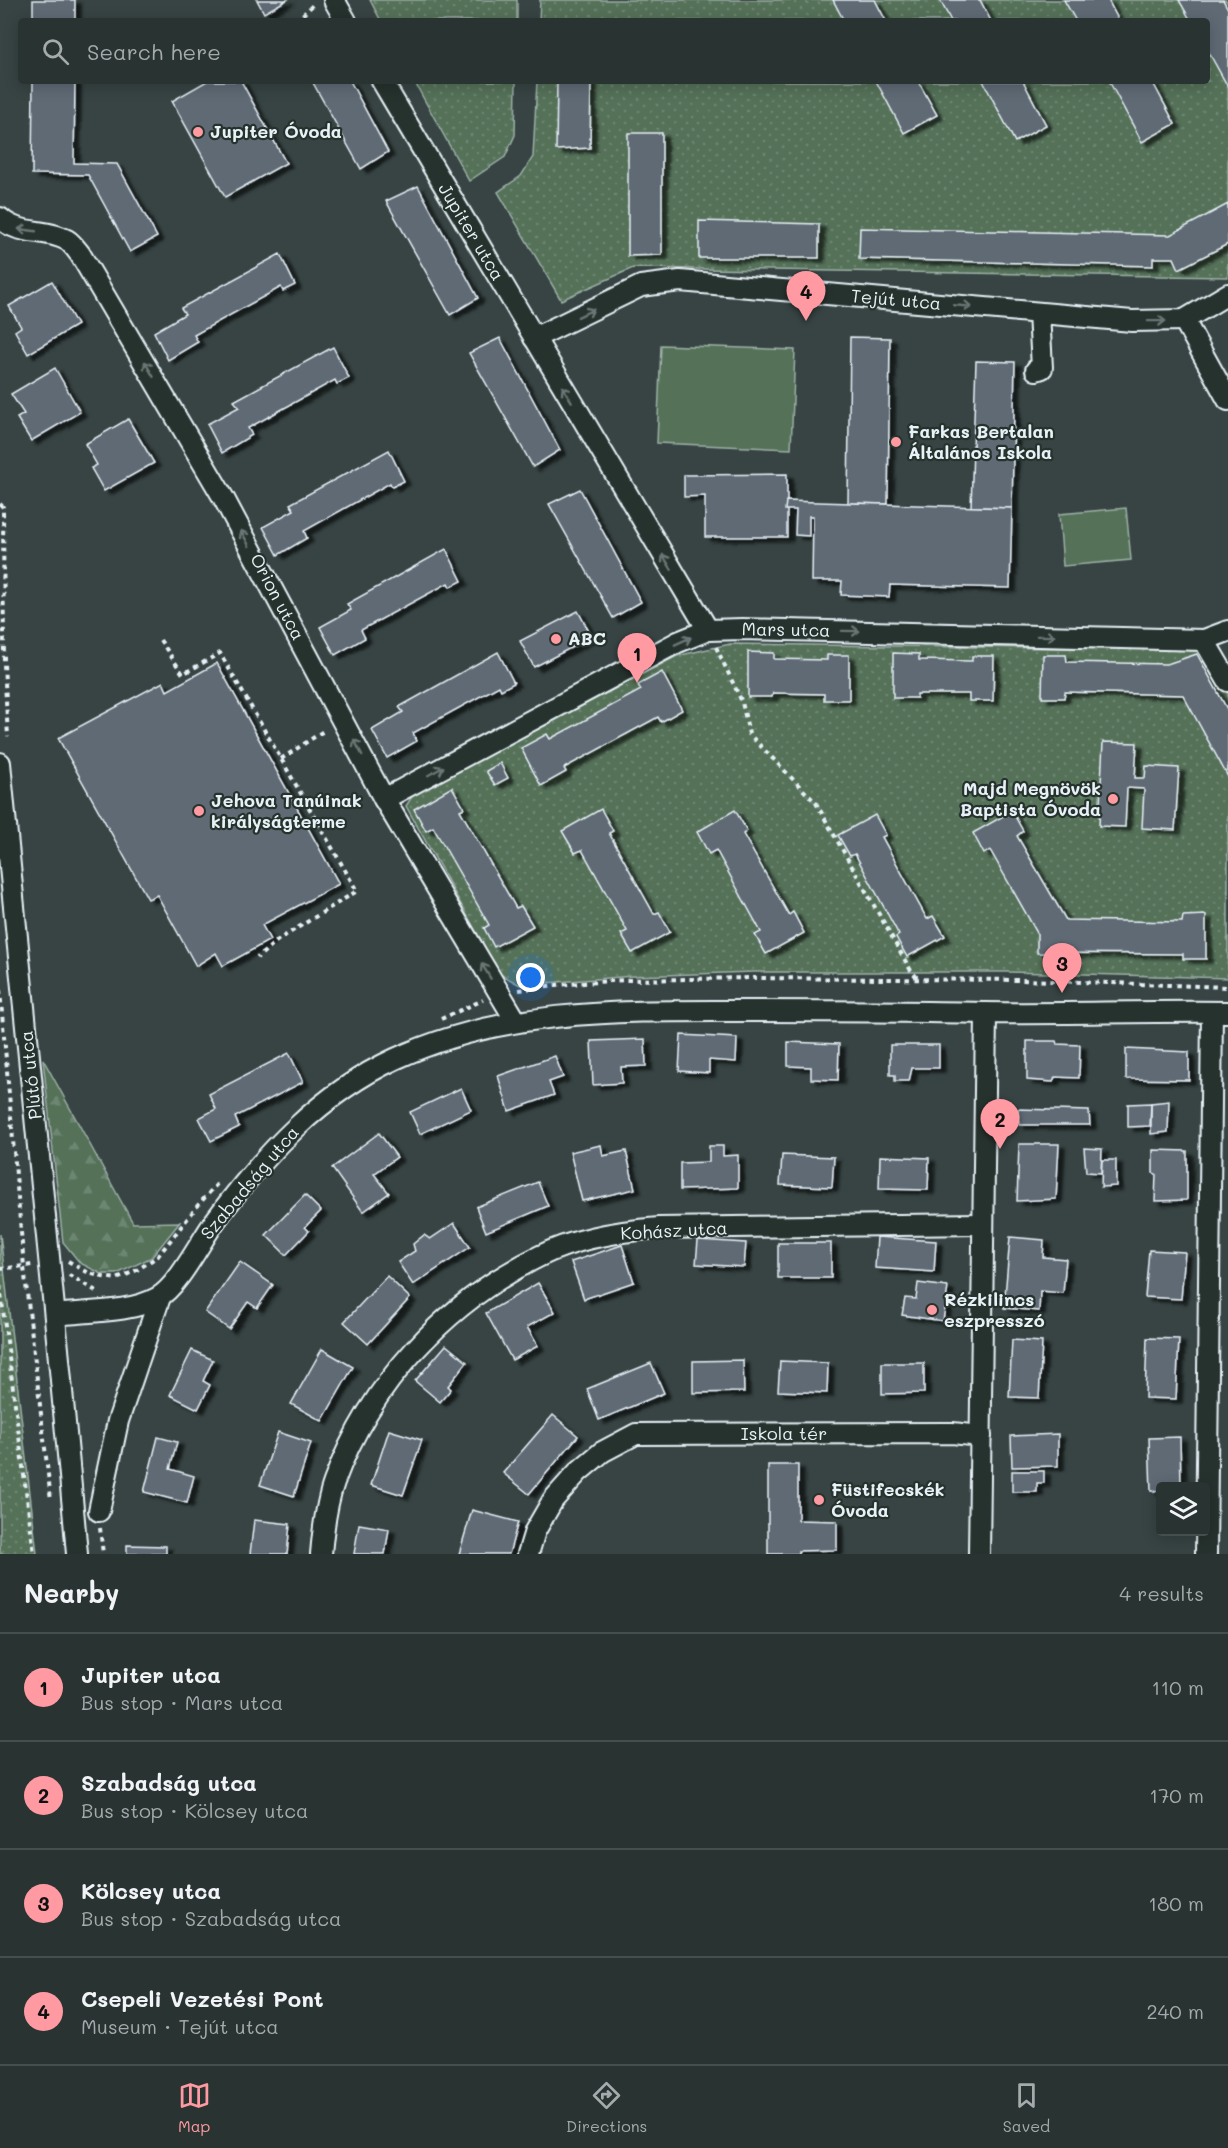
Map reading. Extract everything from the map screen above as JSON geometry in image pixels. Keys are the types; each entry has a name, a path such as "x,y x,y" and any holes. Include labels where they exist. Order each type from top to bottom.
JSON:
{"street":[{"path":"334,0 344,18"},
{"name":"Jupiter utca","path":"384,84 708,630"},
{"name":"Orion utca","path":"0,218 8,226 22,231 44,232 69,241 80,254 224,497 384,799 516,1021"},
{"name":"Tejút utca","path":"534,338 641,286 680,281 1132,321 1184,320 1228,294"},
{"path":"1035,370 1042,368 1039,313"},
{"path":"1184,320 1228,400"},
{"name":"Mars utca","path":"384,799 678,642 708,630 1204,640 1228,631"},
{"path":"1204,640 1228,681"},
{"name":"Plútó utca","path":"0,763 24,1020 56,1315"},
{"name":"Szabadság utca","path":"56,1315 138,1306 160,1297 177,1279 217,1219 250,1178 302,1122 327,1101 394,1059 468,1032 516,1021 634,1011 1220,1012"},
{"path":"1206,1554 1220,1012"},
{"path":"979,1554 986,1013"},
{"name":"Kohász utca","path":"321,1554 333,1485 352,1438 377,1395 403,1362 463,1304 504,1276 541,1255 575,1243 624,1231 671,1228 982,1224"},
{"path":"99,1511 118,1421 160,1297"},
{"path":"56,1315 77,1554"},
{"name":"Iskola tér","path":"528,1554 535,1531 553,1500 578,1472 602,1452 636,1434 952,1433 981,1436"}],"path":[{"path":"299,18 318,0"},
{"path":"0,504 3,507 4,664 8,737"},
{"path":"708,630 742,702 749,734 816,803 910,969 919,980"},
{"path":"160,640 183,674 220,653 357,891 278,940 256,957"},
{"path":"281,759 343,718"},
{"path":"876,980 1023,980 1228,987"},
{"path":"0,990 24,1267 51,1507"},
{"path":"25,1274 65,1259 89,1273 117,1279 137,1270 158,1256 199,1204"},
{"path":"0,1269 51,1266 64,1271 81,1284 101,1294"},
{"path":"0,1286 34,1554"},
{"path":"99,1511 103,1554"}],"green space":[{"path":"370,0 517,0 517,18 379,18"},
{"path":"540,0 1226,0 1228,4 1228,277 633,268 561,300 498,192 521,176 533,157 537,84 1210,84 1210,18 539,18"},
{"path":"416,84 516,84 515,135 505,157 469,181"},
{"path":"661,345 795,350 791,449 657,443"},
{"path":"1126,508 1131,560 1063,566 1059,514"},
{"path":"730,644 1203,650 1228,694 1228,978 1008,972 754,972 633,976 520,985 500,974 406,806 413,795 677,656"},
{"path":"43,1059 133,1223 180,1222 152,1257 117,1274 102,1274 80,1263 63,1242"},
{"path":"0,1234 37,1554 0,1554"}],"building":[{"path":"33,0 75,0 75,18 33,18"},
{"path":"257,0 287,0 264,13"},
{"path":"833,0 875,0 884,18 842,18"},
{"path":"940,0 980,0 989,18 949,18"},
{"path":"1064,0 1108,0 1117,18 1074,18"},
{"path":"1179,0 1223,0 1228,9 1228,87 1210,54 1210,18 1189,18"},
{"path":"33,84 75,84 74,163 117,164 157,237 130,252 88,175 32,174"},
{"path":"202,84 243,84 286,163 225,197 172,101"},
{"path":"314,84 352,84 388,152 361,169"},
{"path":"557,84 591,84 590,148 556,150"},
{"path":"878,84 920,84 937,115 904,133"},
{"path":"985,84 1025,84 1046,125 1015,142"},
{"path":"1111,84 1154,84 1175,124 1142,142"},
{"path":"628,133 662,133 662,255 628,256"},
{"path":"418,186 478,298 450,315 386,201"},
{"path":"1228,204 1228,244 1179,269 1174,258 1153,258 1153,266 859,259 860,228 1170,235"},
{"path":"699,221 819,224 819,258 699,258"},
{"path":"280,254 295,285 283,291 281,287 194,335 198,342 168,360 154,332 185,314 181,308"},
{"path":"52,281 77,325 28,354 15,331 21,327 9,306"},
{"path":"850,337 890,338 888,504 848,503"},
{"path":"500,338 560,450 533,467 469,353"},
{"path":"333,347 349,378 337,384 335,380 248,428 252,435 222,453 207,424 239,407 234,401"},
{"path":"976,361 1015,362 1012,508 971,507"},
{"path":"55,368 80,412 31,441 17,418 24,414 11,394"},
{"path":"128,419 154,463 104,491 91,468 97,465 85,444"},
{"path":"389,450 404,481 392,487 390,483 304,531 307,538 278,555 263,527 294,510 290,504"},
{"path":"787,474 787,537 705,537 705,496 684,497 684,475"},
{"path":"580,489 641,602 613,618 549,504"},
{"path":"786,501 1012,508 1010,588 890,585 889,597 841,595 842,581 812,581 813,516 809,516 809,536 795,535 796,510 785,510"},
{"path":"446,549 462,581 450,587 448,583 361,630 365,638 335,655 320,627 351,610 347,604"},
{"name":"ABC","path":"578,611 592,637 534,667 520,641"},
{"path":"498,652 514,683 501,690 499,686 413,733 417,741 387,758 372,730 403,712 399,707"},
{"path":"748,652 774,653 774,659 827,660 827,655 849,655 849,700 824,700 824,694 773,693 772,697 748,697"},
{"path":"893,653 919,654 919,660 972,661 972,656 994,656 993,701 969,701 969,694 917,694 917,698 893,698"},
{"path":"1197,654 1228,711 1228,777 1183,695 1065,692 1064,698 1042,698 1043,655 1066,655 1067,662 1167,664"},
{"name":"Jehova Tanúinak királyságterme","path":"217,663 339,884 262,925 270,940 223,966 216,953 196,966 157,895 148,899 58,738 163,682 167,691"},
{"path":"662,672 682,710 661,722 658,717 564,768 566,772 541,786 521,748 547,734 550,739 641,690 638,685"},
{"path":"1103,742 1137,743 1135,778 1145,778 1146,766 1179,768 1175,830 1142,828 1144,789 1127,788 1125,827 1099,826"},
{"path":"500,763 508,778 495,785 486,771"},
{"path":"452,787 464,808 460,810 516,908 521,906 533,926 494,947 484,928 489,925 433,827 426,831 414,809"},
{"path":"601,809 613,831 609,833 654,914 659,912 670,932 632,953 621,934 627,931 582,850 575,853 562,831"},
{"path":"735,810 747,831 743,834 789,915 793,912 804,933 766,954 755,935 761,932 716,850 709,854 697,832"},
{"path":"1012,811 1023,831 1017,836 1066,920 1182,922 1183,916 1206,915 1206,959 1183,959 1183,954 1037,953 1037,933 990,850 984,854 973,833"},
{"path":"875,815 886,835 882,837 927,919 933,916 945,936 907,957 896,937 899,935 855,854 850,856 838,835"},
{"path":"681,1035 737,1038 736,1062 709,1060 709,1073 679,1071"},
{"path":"645,1039 646,1066 621,1067 622,1083 593,1085 591,1041"},
{"path":"1027,1041 1056,1041 1057,1044 1080,1045 1079,1078 1055,1077 1053,1082 1027,1080"},
{"path":"788,1042 839,1044 838,1080 811,1079 811,1067 788,1066"},
{"path":"890,1045 939,1045 939,1068 912,1068 909,1081 895,1081 895,1075 890,1075"},
{"path":"1126,1049 1189,1052 1189,1080 1126,1079"},
{"path":"289,1053 303,1082 235,1117 239,1127 211,1141 199,1118 216,1109 209,1094"},
{"path":"555,1056 563,1077 549,1082 554,1095 509,1111 498,1076"},
{"path":"461,1088 471,1110 420,1134 410,1112"},
{"path":"1169,1101 1168,1132 1151,1134 1151,1103"},
{"path":"1151,1103 1150,1126 1128,1127 1128,1104"},
{"path":"1018,1109 1089,1111 1090,1125 1019,1125"},
{"path":"379,1133 397,1157 374,1174 389,1193 363,1212 332,1168"},
{"path":"1019,1144 1059,1144 1056,1199 1017,1201"},
{"path":"601,1145 603,1156 626,1151 635,1189 582,1201 570,1152"},
{"path":"709,1146 723,1146 723,1156 738,1155 738,1188 680,1190 680,1163 709,1162"},
{"path":"1084,1148 1102,1149 1101,1173 1086,1172"},
{"path":"1153,1150 1187,1151 1187,1200 1155,1201 1156,1174 1153,1173"},
{"path":"782,1155 834,1157 832,1187 780,1185"},
{"path":"880,1156 929,1158 928,1190 879,1189"},
{"path":"1102,1160 1116,1160 1116,1186 1101,1187"},
{"path":"538,1182 548,1206 486,1232 476,1207"},
{"path":"305,1195 321,1211 305,1227 309,1231 286,1255 266,1235"},
{"path":"454,1223 470,1247 413,1285 398,1262 415,1251 413,1244 424,1235 430,1239"},
{"path":"877,1237 936,1241 934,1272 875,1268"},
{"path":"1010,1237 1044,1240 1043,1257 1066,1259 1063,1293 1040,1291 1039,1311 1004,1308"},
{"path":"698,1240 746,1243 744,1267 696,1264"},
{"path":"778,1243 831,1243 831,1278 778,1278"},
{"path":"622,1245 634,1282 584,1299 571,1262"},
{"path":"1149,1250 1185,1252 1181,1299 1145,1297"},
{"path":"240,1262 273,1285 257,1308 248,1302 229,1329 205,1312"},
{"path":"387,1276 410,1298 368,1344 344,1322"},
{"path":"538,1283 555,1312 527,1327 538,1346 512,1360 486,1313"},
{"path":"918,1283 948,1287 943,1321 902,1315 905,1298 916,1299"},
{"path":"1147,1338 1179,1339 1176,1399 1145,1398"},
{"path":"1012,1340 1042,1342 1039,1398 1009,1397"},
{"path":"446,1345 467,1362 448,1386 451,1389 440,1402 415,1381"},
{"path":"322,1349 353,1367 322,1421 291,1404"},
{"path":"192,1350 213,1360 203,1381 210,1385 198,1409 170,1395"},
{"path":"743,1360 744,1392 693,1393 693,1361"},
{"path":"780,1361 828,1363 827,1393 778,1391"},
{"path":"651,1363 664,1393 599,1420 587,1389"},
{"path":"882,1363 924,1363 924,1393 882,1394"},
{"path":"553,1415 578,1436 529,1494 503,1473"},
{"path":"389,1430 422,1440 403,1495 371,1485"},
{"path":"278,1432 311,1443 294,1496 260,1485"},
{"path":"1058,1434 1058,1466 1012,1467 1011,1436"},
{"path":"158,1437 177,1442 170,1469 194,1476 187,1503 144,1492"},
{"path":"1180,1437 1181,1482 1156,1482 1156,1491 1151,1491 1149,1438"},
{"path":"768,1465 798,1465 798,1520 837,1521 837,1550 768,1554"},
{"path":"1012,1471 1044,1471 1044,1483 1037,1483 1037,1492 1012,1492"},
{"path":"472,1510 518,1522 509,1554 459,1554"},
{"path":"254,1520 290,1524 287,1554 250,1554"},
{"path":"359,1524 389,1529 385,1554 354,1554"},
{"path":"127,1545 166,1546 166,1554 127,1554"}],"place":[{"name":"Jupiter Óvoda","path":"198,132"},
{"name":"Csepeli Vezetési Pont","path":"806,321"},
{"name":"Farkas Bertalan Általános Iskola","path":"896,442"},
{"name":"ABC","path":"556,639"},
{"name":"Jupiter utca","path":"637,683"},
{"name":"Majd Megnövök Baptista Óvoda","path":"1113,799"},
{"name":"Jehova Tanúinak királyságterme","path":"199,811"},
{"name":"Kölcsey utca","path":"1062,993"},
{"name":"Szabadság utca","path":"1000,1149"},
{"name":"Rézkilincs eszpresszó","path":"932,1310"},
{"name":"Füstifecskék Óvoda","path":"819,1500"}]}
